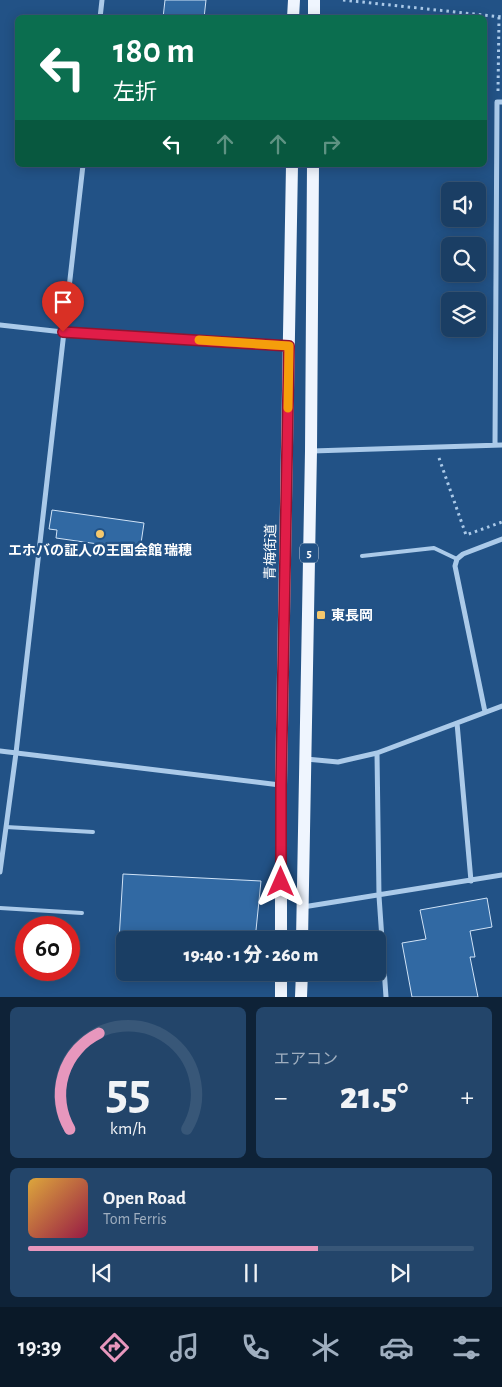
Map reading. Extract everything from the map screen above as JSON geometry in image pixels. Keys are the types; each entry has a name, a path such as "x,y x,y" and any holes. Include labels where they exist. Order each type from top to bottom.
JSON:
{"main road":[{"path":"293,15 294,0"},
{"path":"314,0 314,15"},
{"name":"青梅街道","path":"281,931 281,785 292,167"},
{"name":"5","path":"302,931 311,451 313,167"},
{"path":"281,981 281,997"},
{"path":"301,997 302,981"}],"street":[{"path":"100,15 102,0"},
{"path":"496,446 500,102"},
{"path":"0,872 16,753 82,167"},
{"path":"0,325 63,332 289,346"},
{"path":"311,451 502,445"},
{"path":"486,712 455,566 457,559 463,554 502,539"},
{"path":"306,759 338,762 377,753 502,706"},
{"path":"457,723 471,881"},
{"path":"0,751 281,785"},
{"path":"377,753 378,896 386,997"},
{"path":"303,907 502,875"}],"lane":[{"path":"362,556 434,548 457,559"},
{"path":"6,827 93,832"},
{"path":"0,908 82,913"}],"path":[{"path":"343,0 482,15"},
{"path":"487,16 500,17 500,102"},
{"path":"439,457 466,535 502,522"}],"building":[{"path":"165,0 206,0 204,15 163,15"},
{"name":"エホバの証人の王国会館 瑞穂","path":"52,510 144,523 140,550 56,538 57,530 49,529"},
{"path":"123,874 261,881 256,931 120,931"},
{"path":"487,898 492,927 470,931 475,957 470,957 478,997 412,997 402,943 426,939 420,910"}],"slow traffic":[{"path":"199,340 289,346 288,408"}],"place":[{"name":"エホバの証人の王国会館 瑞穂","path":"100,534"},
{"name":"東長岡","path":"321,615"}],"route":[{"path":"63,332 289,346 281,882"}]}
